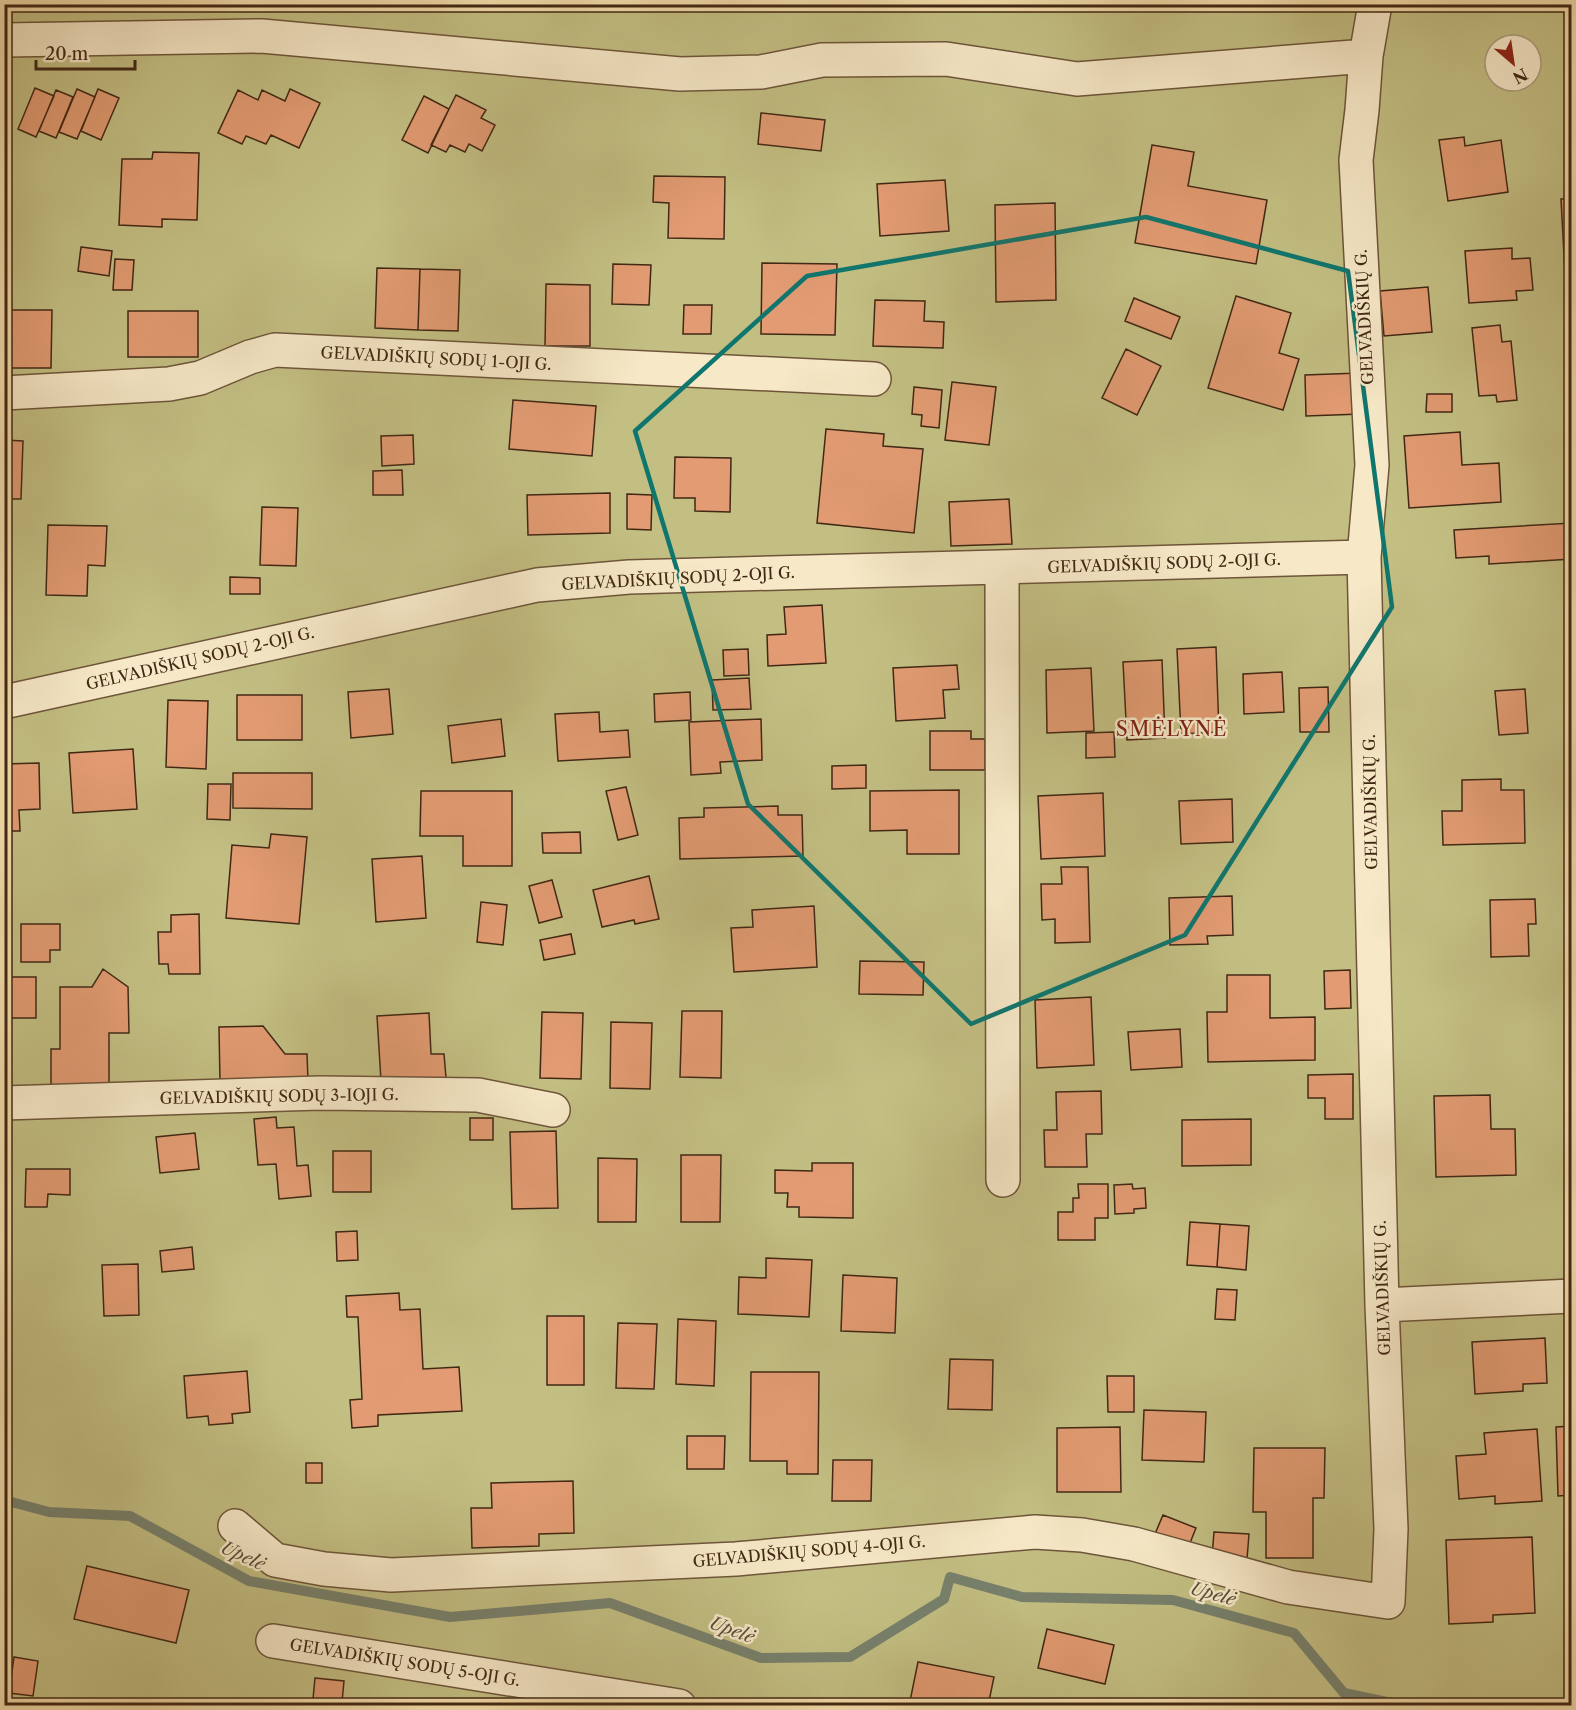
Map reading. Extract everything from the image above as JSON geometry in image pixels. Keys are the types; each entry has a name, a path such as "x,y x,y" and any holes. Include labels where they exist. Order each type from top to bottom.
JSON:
{"street":[{"name":"GELVADIŠKIŲ G.","path":"1375,4 1366,56 1356,160 1372,465 1364,557 1382,1305 1391,1529 1388,1602"},
{"path":"4,40 262,36 680,74 761,72 822,60 946,58 1077,79 1366,56"},
{"name":"GELVADIŠKIŲ SODŲ 1-OJI G.","path":"4,393 169,384 200,378 250,357 275,350 874,379"},
{"name":"GELVADIŠKIŲ SODŲ 2-OJI G.","path":"4,702 537,585 629,577 1364,557"},
{"path":"1002,568 1003,1180"},
{"name":"GELVADIŠKIŲ SODŲ 3-IOJI G.","path":"4,1103 320,1093 478,1095 553,1110"},
{"path":"1382,1305 1572,1296"},
{"name":"GELVADIŠKIŲ SODŲ 4-OJI G.","path":"235,1526 275,1560 324,1569 391,1575 736,1558 1035,1532 1082,1535 1134,1544 1288,1587 1388,1602"},
{"name":"GELVADIŠKIŲ SODŲ 5-OJI G.","path":"273,1641 679,1706"}],"highlighted area":[{"path":"1146,217 1348,271 1392,607 1185,935 971,1024 748,804 635,431 807,276"}],"shaded area":[{"path":"5,5 1571,5 1571,1705 5,1706"}],"building":[{"path":"35,88 54,96 36,137 18,129"},
{"path":"77,89 95,97 77,139 59,132"},
{"path":"98,89 119,98 101,140 81,131"},
{"path":"290,89 320,103 299,148 271,135 266,144 246,136 242,144 218,133 238,90 258,100 262,90 285,101"},
{"path":"56,90 73,97 56,138 39,131"},
{"path":"456,95 486,110 481,118 495,125 482,151 469,144 465,152 450,145 446,152 431,145"},
{"path":"424,96 449,109 428,153 402,140"},
{"path":"761,113 825,120 821,151 758,144"},
{"path":"1464,137 1465,146 1501,140 1508,192 1448,201 1439,140"},
{"path":"1152,145 1194,152 1188,186 1267,200 1256,264 1135,243"},
{"path":"153,152 199,153 197,220 162,219 162,227 119,225 122,159 152,159"},
{"path":"654,176 725,177 724,239 668,238 669,203 653,202"},
{"path":"945,180 949,231 880,236 877,184"},
{"path":"1561,199 1572,199 1572,274 1565,274"},
{"path":"1055,203 1056,300 996,302 995,205"},
{"path":"81,247 112,251 109,276 78,271"},
{"path":"1512,248 1512,259 1530,258 1533,290 1516,291 1517,300 1469,303 1465,251"},
{"path":"115,259 134,260 132,290 113,290"},
{"path":"762,263 837,264 835,335 761,334"},
{"path":"613,264 651,265 649,305 612,304"},
{"path":"377,268 420,269 418,330 375,328"},
{"path":"420,269 460,270 458,331 418,330"},
{"path":"546,284 590,285 590,346 545,346"},
{"path":"1428,287 1432,332 1384,336 1380,291"},
{"path":"1236,296 1291,313 1279,353 1299,359 1283,410 1208,388"},
{"path":"1134,298 1180,317 1171,339 1125,321"},
{"path":"875,300 925,301 924,321 944,322 943,348 873,346"},
{"path":"684,305 712,305 711,334 683,334"},
{"path":"4,310 52,310 51,368 4,368"},
{"path":"128,311 198,311 198,357 128,357"},
{"path":"1500,325 1502,342 1511,341 1517,400 1497,402 1496,395 1479,396 1472,328"},
{"path":"1126,349 1161,366 1137,415 1102,398"},
{"path":"1359,373 1361,414 1306,416 1305,375"},
{"path":"952,382 996,387 989,445 945,440"},
{"path":"914,387 942,390 939,428 921,426 922,415 912,414"},
{"path":"1427,394 1452,394 1452,412 1426,412"},
{"path":"513,400 596,406 592,456 509,449"},
{"path":"826,429 884,434 883,446 923,449 914,533 817,523"},
{"path":"1566,431 1572,431 1572,465 1568,465"},
{"path":"1460,432 1462,465 1499,463 1501,502 1409,508 1404,436"},
{"path":"413,435 414,464 382,466 381,436"},
{"path":"4,440 23,441 21,499 4,499"},
{"path":"675,457 731,458 730,512 695,511 695,498 674,498"},
{"path":"402,470 403,495 373,495 373,471"},
{"path":"610,493 610,533 528,535 527,495"},
{"path":"627,494 652,495 651,530 627,529"},
{"path":"1009,499 1012,544 951,546 949,502"},
{"path":"262,507 298,508 296,566 260,565"},
{"path":"1572,523 1572,559 1489,564 1489,556 1456,558 1454,530"},
{"path":"48,525 107,526 105,566 88,565 87,596 46,595"},
{"path":"230,577 260,578 260,594 230,594"},
{"path":"822,605 826,663 768,666 767,635 786,634 784,607"},
{"path":"1216,647 1219,732 1181,734 1177,649"},
{"path":"748,649 749,675 724,676 723,650"},
{"path":"1162,660 1165,738 1127,740 1123,662"},
{"path":"957,665 959,689 943,690 945,718 896,721 893,668"},
{"path":"1091,668 1094,731 1047,733 1046,670"},
{"path":"1282,672 1284,712 1244,714 1243,674"},
{"path":"749,678 751,709 713,710 712,680"},
{"path":"1328,687 1329,732 1300,732 1299,688"},
{"path":"389,689 393,734 351,738 348,692"},
{"path":"1525,689 1528,733 1499,735 1495,691"},
{"path":"690,692 691,720 655,722 654,694"},
{"path":"237,695 302,695 302,740 237,740"},
{"path":"168,700 208,701 206,769 166,767"},
{"path":"599,712 600,732 628,730 630,757 558,761 555,714"},
{"path":"501,719 505,756 452,763 448,726"},
{"path":"761,719 762,760 720,762 721,773 691,775 689,722"},
{"path":"930,731 971,731 971,739 985,739 985,770 930,770"},
{"path":"1114,732 1115,757 1086,758 1086,733"},
{"path":"133,749 137,809 73,813 69,753"},
{"path":"39,763 40,809 19,810 20,831 4,831 4,764"},
{"path":"866,765 866,788 832,789 832,766"},
{"path":"233,773 312,773 312,809 233,808"},
{"path":"1501,779 1501,790 1524,790 1525,843 1443,845 1442,811 1462,811 1462,780"},
{"path":"208,784 231,784 230,820 207,819"},
{"path":"626,787 638,835 618,840 606,791"},
{"path":"959,790 959,854 907,854 907,830 870,831 870,791"},
{"path":"421,791 512,791 512,866 463,866 463,836 420,836"},
{"path":"1103,793 1105,856 1041,859 1038,796"},
{"path":"1232,799 1233,842 1181,844 1179,801"},
{"path":"778,806 778,815 802,815 803,856 680,859 679,818 704,817 704,808"},
{"path":"580,832 581,853 543,853 542,833"},
{"path":"271,834 307,837 299,924 226,918 232,845 269,848"},
{"path":"422,856 426,918 376,922 372,859"},
{"path":"1061,867 1088,867 1090,942 1055,943 1055,919 1042,920 1041,884 1062,884"},
{"path":"649,876 659,919 635,924 634,920 602,927 593,890"},
{"path":"552,880 562,917 539,923 529,886"},
{"path":"1232,896 1233,935 1207,936 1208,944 1170,945 1169,898"},
{"path":"1535,899 1536,924 1528,924 1529,956 1491,957 1490,900"},
{"path":"481,902 507,905 503,945 477,942"},
{"path":"814,906 817,967 734,972 731,928 753,927 752,910"},
{"path":"199,914 200,974 169,974 168,964 159,964 158,932 171,932 171,915"},
{"path":"21,924 60,924 60,950 50,950 50,962 21,962"},
{"path":"571,934 575,954 544,960 540,940"},
{"path":"860,961 924,962 923,995 859,994"},
{"path":"103,969 128,987 129,1033 109,1033 109,1087 51,1087 51,1049 60,1049 60,987 92,987"},
{"path":"1350,970 1351,1008 1325,1009 1324,971"},
{"path":"1227,975 1270,975 1270,1018 1315,1017 1315,1060 1208,1062 1207,1012 1227,1012"},
{"path":"9,977 36,977 36,1018 9,1018"},
{"path":"1091,997 1094,1065 1037,1068 1035,1000"},
{"path":"682,1011 722,1011 721,1078 680,1077"},
{"path":"542,1012 583,1013 581,1079 540,1078"},
{"path":"429,1013 431,1054 444,1054 446,1078 381,1081 377,1016"},
{"path":"611,1022 652,1023 650,1089 610,1088"},
{"path":"263,1026 285,1054 307,1054 308,1080 220,1082 219,1027"},
{"path":"1180,1029 1182,1067 1131,1070 1128,1032"},
{"path":"1353,1074 1353,1119 1325,1119 1325,1098 1308,1098 1308,1075"},
{"path":"1101,1091 1102,1134 1086,1134 1087,1167 1045,1167 1044,1130 1057,1130 1056,1092"},
{"path":"1490,1095 1491,1129 1515,1129 1516,1175 1436,1177 1434,1096"},
{"path":"276,1117 277,1128 294,1127 297,1166 308,1165 311,1196 279,1199 276,1164 258,1165 254,1119"},
{"path":"470,1118 493,1118 493,1140 470,1140"},
{"path":"1251,1119 1251,1165 1182,1166 1182,1120"},
{"path":"556,1131 558,1208 512,1209 510,1132"},
{"path":"195,1133 199,1169 160,1173 156,1137"},
{"path":"4,1134 7,1134 10,1199 4,1200"},
{"path":"333,1151 371,1151 371,1192 333,1192"},
{"path":"681,1155 721,1155 720,1222 681,1222"},
{"path":"598,1158 637,1159 636,1222 598,1222"},
{"path":"812,1163 853,1163 853,1218 799,1217 799,1207 787,1207 788,1193 775,1193 775,1170 812,1171"},
{"path":"26,1169 70,1169 70,1195 48,1194 47,1207 25,1207"},
{"path":"1078,1184 1108,1184 1108,1218 1095,1218 1095,1240 1058,1240 1058,1212 1073,1212 1073,1198 1079,1198"},
{"path":"1132,1184 1133,1189 1145,1188 1146,1208 1134,1209 1134,1213 1115,1214 1114,1185"},
{"path":"1190,1222 1220,1224 1217,1267 1187,1265"},
{"path":"1220,1224 1249,1226 1246,1270 1217,1267"},
{"path":"357,1231 358,1260 337,1261 336,1232"},
{"path":"192,1247 194,1269 162,1272 160,1251"},
{"path":"766,1258 812,1260 809,1317 738,1314 739,1277 766,1278"},
{"path":"138,1264 139,1315 104,1316 102,1265"},
{"path":"843,1275 897,1278 895,1333 841,1331"},
{"path":"1217,1289 1237,1290 1235,1320 1215,1319"},
{"path":"399,1293 400,1310 420,1309 423,1369 459,1367 462,1411 378,1415 378,1426 352,1428 350,1400 362,1399 358,1317 347,1317 346,1296"},
{"path":"547,1316 584,1316 584,1385 547,1385"},
{"path":"678,1319 716,1321 714,1386 676,1384"},
{"path":"618,1323 657,1324 654,1389 616,1388"},
{"path":"1545,1338 1547,1383 1523,1384 1523,1391 1475,1394 1472,1342"},
{"path":"950,1359 993,1360 992,1410 948,1409"},
{"path":"247,1371 250,1412 232,1414 233,1423 209,1425 208,1416 187,1418 184,1376"},
{"path":"751,1372 819,1372 818,1474 787,1474 787,1461 750,1461"},
{"path":"1107,1376 1134,1376 1134,1412 1108,1412"},
{"path":"1144,1410 1206,1412 1204,1462 1142,1460"},
{"path":"1572,1426 1572,1495 1558,1496 1556,1427"},
{"path":"1120,1427 1121,1492 1057,1492 1057,1428"},
{"path":"1537,1429 1542,1501 1495,1504 1495,1496 1459,1499 1456,1456 1486,1454 1484,1433"},
{"path":"687,1436 725,1436 724,1469 687,1469"},
{"path":"1254,1448 1325,1448 1324,1498 1313,1498 1313,1558 1266,1558 1266,1512 1253,1512"},
{"path":"833,1460 872,1460 871,1501 832,1501"},
{"path":"306,1463 322,1463 322,1483 306,1483"},
{"path":"573,1481 574,1533 539,1534 539,1546 472,1548 471,1508 492,1508 491,1483"},
{"path":"1163,1515 1196,1528 1188,1548 1155,1534"},
{"path":"1214,1532 1249,1534 1247,1559 1212,1557"},
{"path":"1532,1537 1535,1613 1493,1615 1493,1622 1449,1624 1446,1540"},
{"path":"87,1566 189,1590 176,1643 74,1619"},
{"path":"1047,1629 1114,1645 1105,1684 1038,1668"},
{"path":"14,1657 38,1661 33,1696 9,1693"},
{"path":"918,1662 994,1677 988,1706 909,1706"},
{"path":"315,1678 344,1681 342,1702 313,1699"}],"waterway":[{"name":"Upelė","path":"4,1500 49,1512 130,1516 249,1581 450,1617 610,1603 761,1658 850,1657 944,1599 950,1577 1022,1597 1173,1600 1294,1633 1344,1693 1406,1706"}],"district":[{"name":"SMĖLYNĖ","path":"1172,729"}]}
